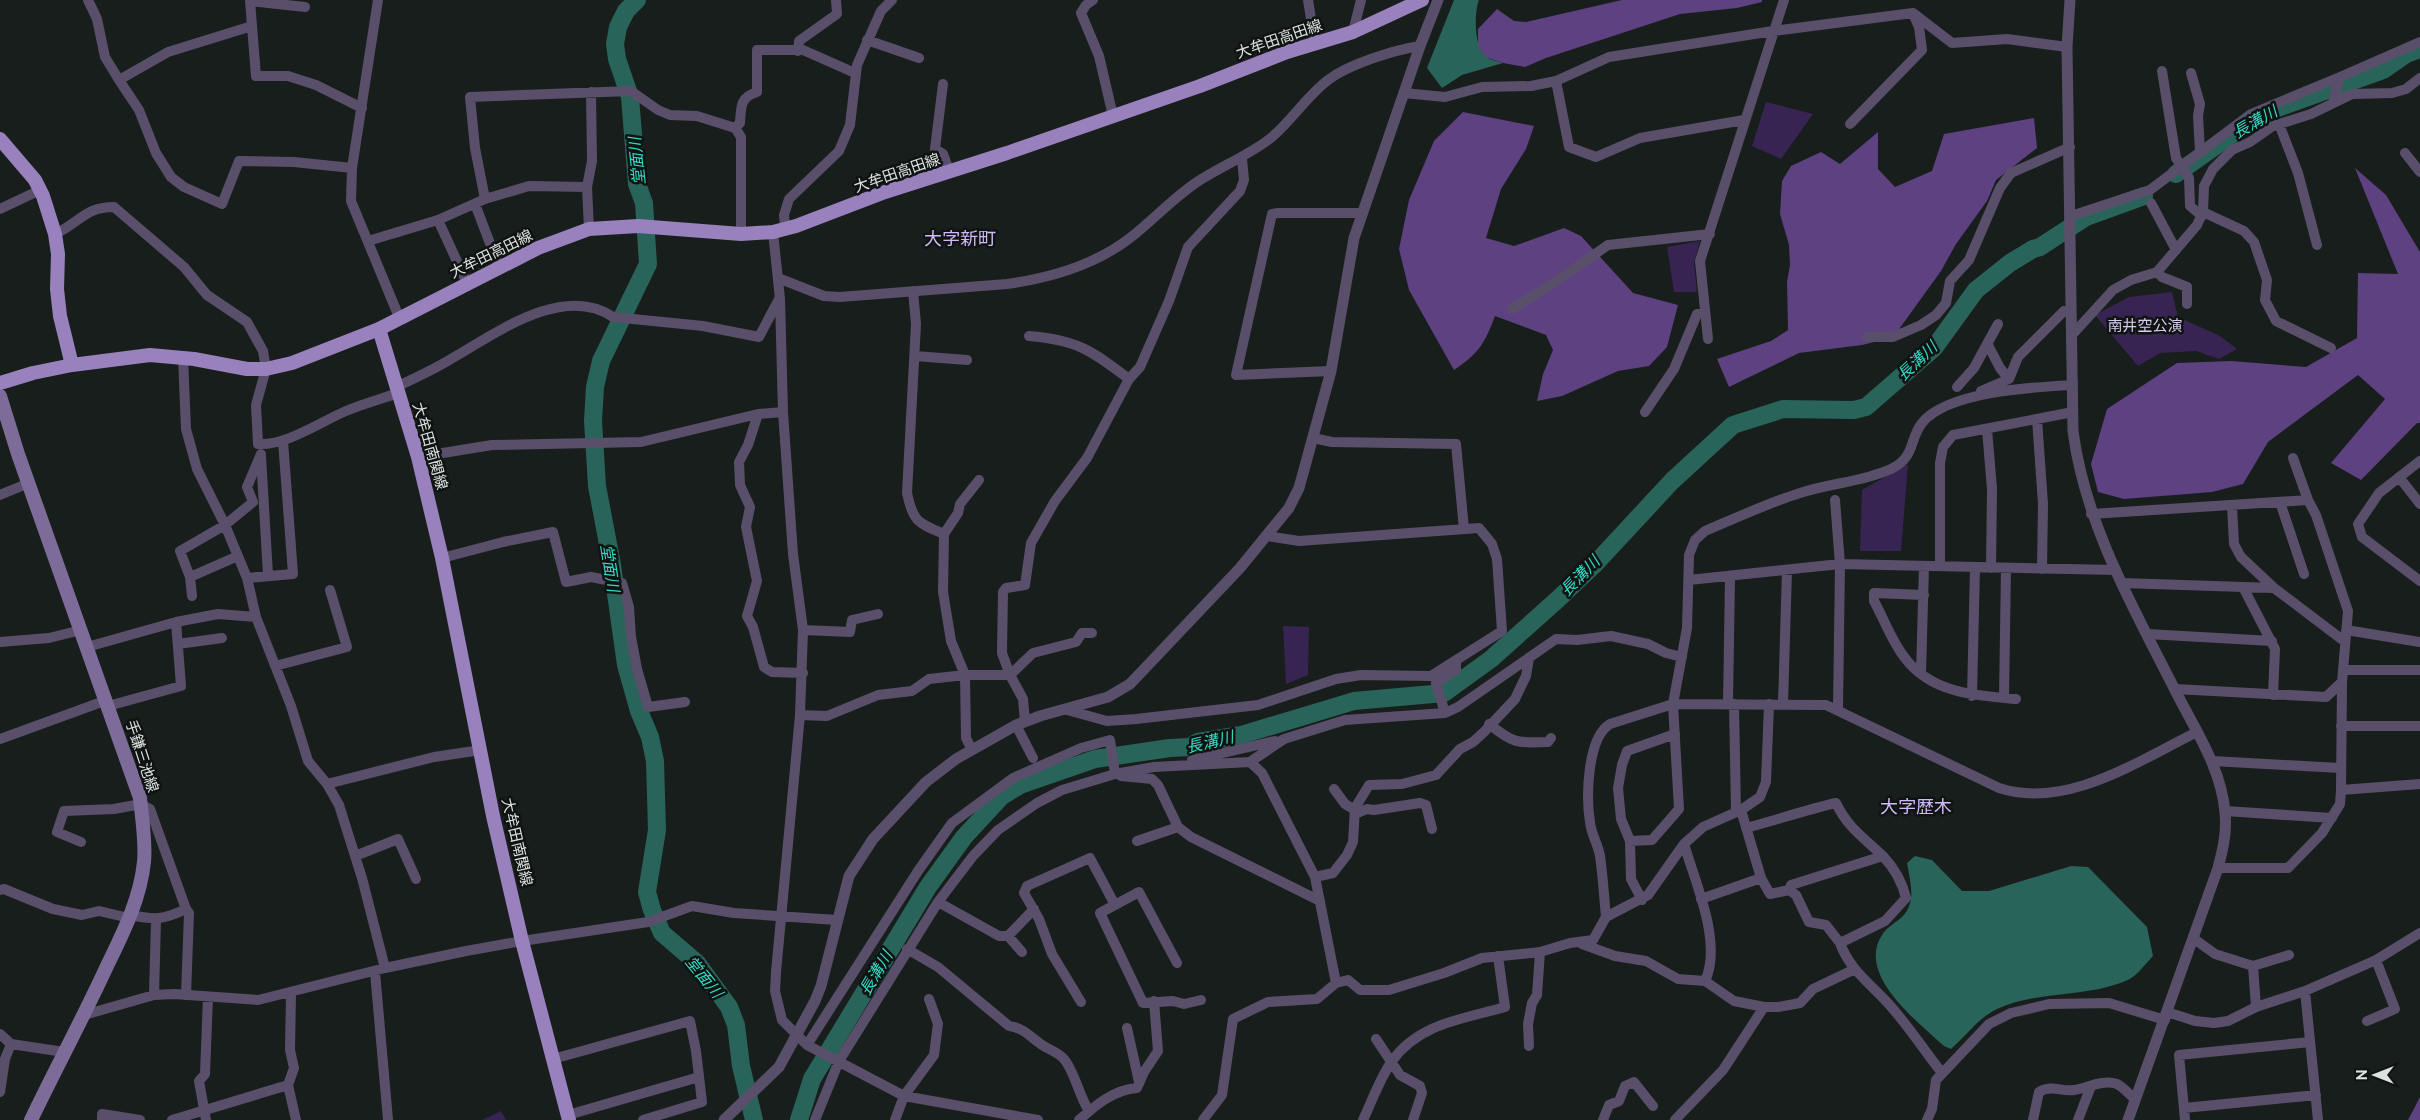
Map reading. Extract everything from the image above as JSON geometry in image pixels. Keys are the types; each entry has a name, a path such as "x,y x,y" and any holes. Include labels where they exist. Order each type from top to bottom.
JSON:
{"main road":[{"name":"大牟田高田線","path":"379,329 399,317 538,248 589,229 638,226 741,234 779,230 813,221 885,192 950,173 1114,116 1278,55 1354,32 1422,0"},
{"path":"0,139 35,180 56,234 59,307 72,365"},
{"path":"0,383 33,373 72,365 150,355 183,358 248,369 266,369 292,363 379,329"},
{"name":"大牟田南関線","path":"379,329 418,457 442,558 522,941 568,1117"},
{"name":"手鎌三池線","path":"0,396 141,804 144,861 139,889 130,917 84,1015 31,1120"}],"street":[{"path":"88,0 97,19 105,57 139,110 156,153 171,177 184,187 222,204 238,161 294,162 352,168"},
{"path":"378,0 352,168 351,201 399,317"},
{"path":"798,51 799,41 836,14 836,0"},
{"path":"892,0 881,11 867,40 855,73 850,125 839,151 789,199 779,230 778,278 782,412 793,554 803,630 803,673 788,824 775,991 782,1020 808,1045 904,1096 1038,1120"},
{"path":"1093,0 1086,5 1081,13 1098,56 1114,116"},
{"path":"1308,0 1314,44"},
{"path":"1354,32 1360,0"},
{"path":"724,1120 779,1067 815,1001 821,986 849,876 873,839 926,782 972,750 1040,716 1108,697 1130,684 1240,568 1289,508 1300,488 1331,371 1350,254 1420,46 1438,0"},
{"path":"1708,338 1700,262 1784,0"},
{"path":"2070,0 2068,47 2075,448 2091,514 2122,583 2212,761 2225,811 2226,833 2218,868 2128,1120"},
{"path":"305,7 250,1 256,76 288,76 316,85 362,108"},
{"path":"1404,93 1445,97 1482,86 1531,86 1556,81 1609,56 1773,31 1913,13 1952,43 2007,38 2068,47"},
{"path":"1850,124 1922,50 1919,27 1913,13"},
{"path":"119,80 168,52 252,26"},
{"path":"867,40 919,58"},
{"path":"2071,216 2150,190 2180,165 2251,114 2420,42"},
{"path":"778,278 824,296 862,297 1034,280 1081,265 1106,253 1130,238 1171,200 1272,137 1329,80 1399,50 1420,46"},
{"path":"735,128 740,123 741,102 748,94 757,92 757,50 803,50 855,73"},
{"path":"2162,70 2176,158 2189,178 2190,206 2202,214 2244,231 2254,242 2266,280 2264,300 2276,321 2331,348"},
{"path":"2191,74 2200,104 2198,116 2200,151"},
{"path":"2333,102 2340,77"},
{"path":"2072,335 2114,290 2131,280 2158,272 2198,225 2202,214 2204,186 2217,163 2232,150 2250,142 2279,124 2312,114 2352,94 2392,93 2406,89 2420,78"},
{"path":"1556,81 1569,147 1596,157 1640,138 1744,120"},
{"path":"943,84 935,149 943,154 950,173"},
{"path":"485,200 475,148 470,97 626,91 670,115 697,116 735,128 741,137 741,234"},
{"path":"589,229 587,187 592,161 590,92"},
{"path":"2279,124 2298,173 2317,245"},
{"path":"1867,337 1893,337 1922,325 1936,315 1946,303 1950,281 1969,260 2000,188 2012,173 2070,148"},
{"path":"2405,153 2420,172"},
{"path":"1033,758 1021,724 1023,699 1010,675 1002,653 1003,592 1006,588 1025,585 1030,543 1055,502 1087,458 1128,379 1140,367 1170,301 1188,247 1240,191 1244,180 1242,159"},
{"path":"368,241 438,220 485,200 529,186 587,187"},
{"path":"0,209 40,190"},
{"path":"2150,203 2176,250"},
{"path":"475,204 499,267"},
{"path":"56,234 68,228 84,214 99,207 114,207 123,212 184,267 207,295 246,322 263,351 266,369 256,405 268,575"},
{"path":"1331,371 1236,375 1272,214 1278,212 1362,214"},
{"path":"438,220 467,283"},
{"path":"1512,309 1555,282 1608,244 1710,234"},
{"path":"2158,272 2162,277 2187,287 2187,304"},
{"path":"913,291 916,324 907,493 910,506 919,524 944,534"},
{"path":"192,596 190,577 180,550 225,525 252,502 247,486 260,449 283,441 348,410 397,390 519,320 547,310 584,306 606,312 613,317 703,326 759,337 780,299"},
{"path":"1630,841 1652,840 1679,809 1673,704 1687,628 1689,555 1695,540 1705,531 1800,493 1873,476 1894,468 1907,457 1921,424 1934,412 2009,379 2018,357 2064,311"},
{"path":"1646,412 1674,369 1696,314 1705,312"},
{"path":"1957,387 1974,368 1998,324"},
{"path":"1029,336 1073,343 1101,358 1128,379"},
{"path":"1988,345 2009,379"},
{"path":"915,356 967,360"},
{"path":"183,358 186,429 197,468 225,525 247,578 256,617 296,722 308,761 327,784 339,805 355,856 380,970 388,1120"},
{"path":"1955,402 2010,389 2073,385"},
{"path":"418,457 492,445 641,442 758,414 782,412"},
{"path":"1940,566 1940,463 1943,447 1953,436 2073,412"},
{"path":"758,414 748,445 739,462 740,485 750,507 746,527 757,581 746,616 753,627 764,667 772,672 803,673"},
{"path":"2037,419 2042,504 2042,569"},
{"path":"1987,429 1992,489 1991,568"},
{"path":"1312,438 1332,442 1456,444 1464,529"},
{"path":"247,578 293,574 283,441"},
{"path":"2218,868 2288,868 2322,833 2340,804 2342,790 2340,768 2342,682 2348,611 2316,515 2308,500 2293,458"},
{"path":"2420,461 2379,493 2358,524 2362,537 2420,581"},
{"path":"2399,477 2420,504"},
{"path":"972,750 966,738 965,675 951,641 943,592 944,534 958,513 960,504 979,480"},
{"path":"0,495 29,483"},
{"path":"1835,500 1840,564 1838,710"},
{"path":"2091,514 2308,500"},
{"path":"2280,502 2304,574"},
{"path":"2232,506 2234,544 2241,557 2274,588 2344,641"},
{"path":"1067,710 1107,722 1258,704 1336,678 1361,674 1431,676 1502,630 1496,559 1492,544 1479,528 1299,541 1267,536"},
{"path":"442,558 503,542 553,532 566,582 592,577 622,582 629,607 636,669 648,708 685,702"},
{"path":"190,577 238,556"},
{"path":"1689,580 1840,564 2116,570"},
{"path":"1922,673 1924,566"},
{"path":"1972,696 1975,567"},
{"path":"2004,698 2006,568"},
{"path":"1782,704 1787,570"},
{"path":"1730,576 1731,704 1738,811 1746,828 1761,878 1770,894 1789,890 1796,895 1809,922 1826,925 1840,943 1844,956 1853,970 1885,1001 1942,1073"},
{"path":"2122,583 2274,588"},
{"path":"2242,587 2275,649 2274,694"},
{"path":"275,666 346,646 330,590"},
{"path":"1924,594 1874,593 1874,601 1905,658 1942,687 1972,696 2016,699"},
{"path":"87,648 176,622 218,614 256,617"},
{"path":"803,630 850,632 852,620 878,614"},
{"path":"0,739 107,703 181,686 176,622"},
{"path":"0,642 49,638 81,630"},
{"path":"2346,630 2420,642"},
{"path":"800,715 827,716 878,695 912,691 929,679 965,675 1010,675 1033,653 1076,642 1082,633 1092,633"},
{"path":"2147,634 2272,641"},
{"path":"814,1120 840,1061 907,949 938,902 973,856 998,830 1036,803 1062,790 1115,774 1248,749 1345,720 1458,707 1556,639 1577,640 1611,636 1648,644 1682,658"},
{"path":"178,644 222,638"},
{"path":"1315,877 1333,873 1347,855 1353,842 1355,812 1363,792 1369,785 1402,784 1436,775 1460,749 1473,742 1515,699 1522,688 1529,658"},
{"path":"1444,710 1436,683 1456,670 1456,660"},
{"path":"2343,670 2420,670"},
{"path":"2175,690 2326,697 2342,682"},
{"path":"1606,918 1600,854 1590,825 1589,811 1590,773 1597,738 1603,729 1610,724 1673,704 1826,705 1991,784 2017,794 2078,787 2106,777 2197,732"},
{"path":"1203,1120 1222,1095 1233,1019 1268,1002 1317,999 1336,983 1348,980 1360,990 1388,990 1444,973 1482,958 1540,952 1593,940 1606,918 1648,896 1684,844 1703,827 1738,811 1760,797 1766,782 1769,704"},
{"path":"1490,724 1509,740 1548,742 1550,738"},
{"path":"2341,726 2420,726"},
{"path":"1642,900 1631,879 1630,841 1621,819 1618,788 1622,765 1627,751 1674,734"},
{"path":"1154,767 1250,762 1284,738"},
{"path":"808,1045 918,871 952,823 1012,778 1081,748 1110,740 1115,774"},
{"path":"327,784 434,757 481,750"},
{"path":"2212,761 2340,768"},
{"path":"1250,762 1262,773 1315,877 1336,983"},
{"path":"1115,774 1121,777 1152,779 1158,785 1178,827 1191,837 1320,901"},
{"path":"2342,790 2420,784"},
{"path":"1334,789 1355,812"},
{"path":"1355,812 1420,802 1429,809 1432,829"},
{"path":"1746,828 1786,818 1799,811 1836,802 1844,820 1854,832 1883,856 1903,883 1906,898 1885,921 1840,943"},
{"path":"81,842 57,832 64,811 114,809 141,804 150,809 189,913 186,995"},
{"path":"2225,811 2332,818"},
{"path":"1136,841 1178,827"},
{"path":"355,856 398,839 416,879"},
{"path":"1684,844 1701,899 1710,939 1710,971 1705,981"},
{"path":"1789,890 1791,885 1883,856"},
{"path":"1081,1002 1052,954 1034,909 1024,893 1027,886 1090,858 1115,905"},
{"path":"1701,899 1761,878"},
{"path":"0,890 4,889 53,909 82,916 99,911 156,920 169,918 186,909"},
{"path":"1177,963 1139,892 1100,913 1143,1003 1173,1001 1184,1004 1201,1000"},
{"path":"938,902 999,936 1008,936 1034,909"},
{"path":"84,1015 154,995 186,995 258,1000 291,994 380,970 522,941 650,922 692,906 734,913 837,920"},
{"path":"154,995 156,920"},
{"path":"1927,1120 1932,1109 1936,1080 1989,1024 2012,1013 2037,1005 2109,1003 2195,1021 2214,1023 2228,1021 2256,1007 2305,991 2376,960 2420,933"},
{"path":"1008,936 1022,952"},
{"path":"2193,938 2215,954 2253,966 2289,955"},
{"path":"1579,943 1615,956 1646,961 1678,980 1705,981 1734,1001 1764,1007 1778,1007 1800,1003 1813,989 1853,970"},
{"path":"907,949 938,967 1009,1026 1018,1026 1041,1045 1057,1054 1068,1066 1081,1099 1089,1111"},
{"path":"1529,1046 1528,1024 1532,1003 1537,995 1540,952"},
{"path":"1363,1120 1392,1062 1417,1036 1434,1027 1505,1007 1498,956"},
{"path":"2367,1021 2396,1010 2376,960"},
{"path":"2253,966 2256,1007"},
{"path":"2305,991 2318,1120"},
{"path":"291,994 290,1050 294,1068 288,1085 296,1120"},
{"path":"205,1116 199,1081 205,1074 208,997"},
{"path":"895,1120 904,1096 934,1055 938,1024 929,998"},
{"path":"1079,1120 1089,1111 1123,1089 1136,1088 1158,1051 1154,1001"},
{"path":"1675,1120 1723,1070 1764,1007"},
{"path":"552,1058 690,1021 702,1102 643,1120"},
{"path":"1127,1028 1139,1082"},
{"path":"0,1034 11,1044 64,1052"},
{"path":"1376,1040 1400,1075 1420,1086 1422,1093 1414,1120"},
{"path":"2185,1120 2179,1055 2310,1042"},
{"path":"0,1092 5,1059 11,1044"},
{"path":"568,1117 699,1077"},
{"path":"1603,1120 1609,1104 1620,1101 1625,1086 1634,1082 1653,1106"},
{"path":"2033,1120 2039,1092 2045,1088 2055,1087 2071,1090 2107,1082 2118,1085 2136,1099"},
{"path":"172,1120 205,1116 288,1085"},
{"path":"2078,1120 2091,1086"},
{"path":"2184,1108 2316,1095"},
{"path":"102,1120 102,1114 140,1120"}],"green space":[{"path":"1766,102 1813,114 1781,159 1752,146"},
{"path":"1700,241 1694,263 1697,292 1674,292 1667,247"},
{"name":"南井空公演","path":"2172,292 2178,317 2220,336 2237,349 2219,359 2196,351 2160,353 2138,366 2095,315 2129,297"},
{"path":"1908,464 1901,551 1860,551 1862,490"},
{"path":"1283,626 1309,627 1308,675 1286,684"},
{"path":"501,1111 506,1120 482,1120"}],"shaded area":[{"path":"1454,0 1479,0 1476,29 1481,52 1491,59 1503,63 1462,75 1442,88 1427,68"},
{"path":"1622,0 1762,0 1762,2 1737,8 1680,14 1546,58 1525,67 1485,57 1478,47 1478,29 1497,9 1514,21 1526,22"},
{"path":"1463,112 1534,126 1526,149 1501,189 1486,238 1514,246 1564,228 1581,236 1633,293 1678,305 1667,347 1649,366 1618,371 1562,396 1537,401 1543,374 1553,350 1546,335 1495,316 1480,348 1454,370 1409,290 1399,249 1409,200 1434,141"},
{"path":"2034,118 2037,148 1996,180 1987,201 1956,244 1941,271 1897,332 1862,345 1799,353 1729,387 1717,359 1771,341 1788,330 1787,282 1790,265 1789,245 1780,214 1782,181 1791,166 1821,152 1840,164 1878,132 1878,169 1895,187 1932,171 1944,134"},
{"path":"2355,168 2386,195 2420,252 2420,423 2417,423 2361,480 2331,463 2385,399 2358,375 2268,442 2243,484 2212,492 2124,499 2098,492 2091,464 2107,409 2177,363 2231,361 2306,367 2357,338 2358,273 2398,274"},
{"path":"1915,856 1932,860 1962,891 1989,891 2071,866 2088,867 2147,927 2153,956 2131,978 2112,986 2029,999 1997,1009 1978,1022 1951,1049 1944,1046 1906,1011 1883,981 1877,966 1876,950 1882,935 1902,917 1910,905 1911,884 1907,863"},
{"path":"2420,1097 2420,1120 2408,1120"}],"waterway":[{"name":"堂面川","path":"637,0 626,11 618,27 615,44 617,59 630,97 637,184 644,203 648,264 601,361 595,387 593,421 597,486 612,565 626,665 639,711 650,737 655,761 657,830 647,892 662,933 697,963 729,1007 736,1025 741,1066 754,1120"},
{"name":"長溝川","path":"2176,174 2244,126 2272,110 2383,70 2406,54 2420,49"},
{"name":"長溝川","path":"799,1120 812,1079 928,887 964,837 1002,796 1020,785 1095,759 1170,748 1190,747 1198,742 1241,735 1354,701 1444,693 1491,659 1557,600 1595,564 1672,481 1733,425 1783,409 1854,410 1866,407 1934,348 1976,290 2010,263 2033,249 2040,247 2086,217 2144,196"}],"district":[{"name":"大字新町","path":"960,238"},
{"name":"大字歴木","path":"1916,806"}]}
